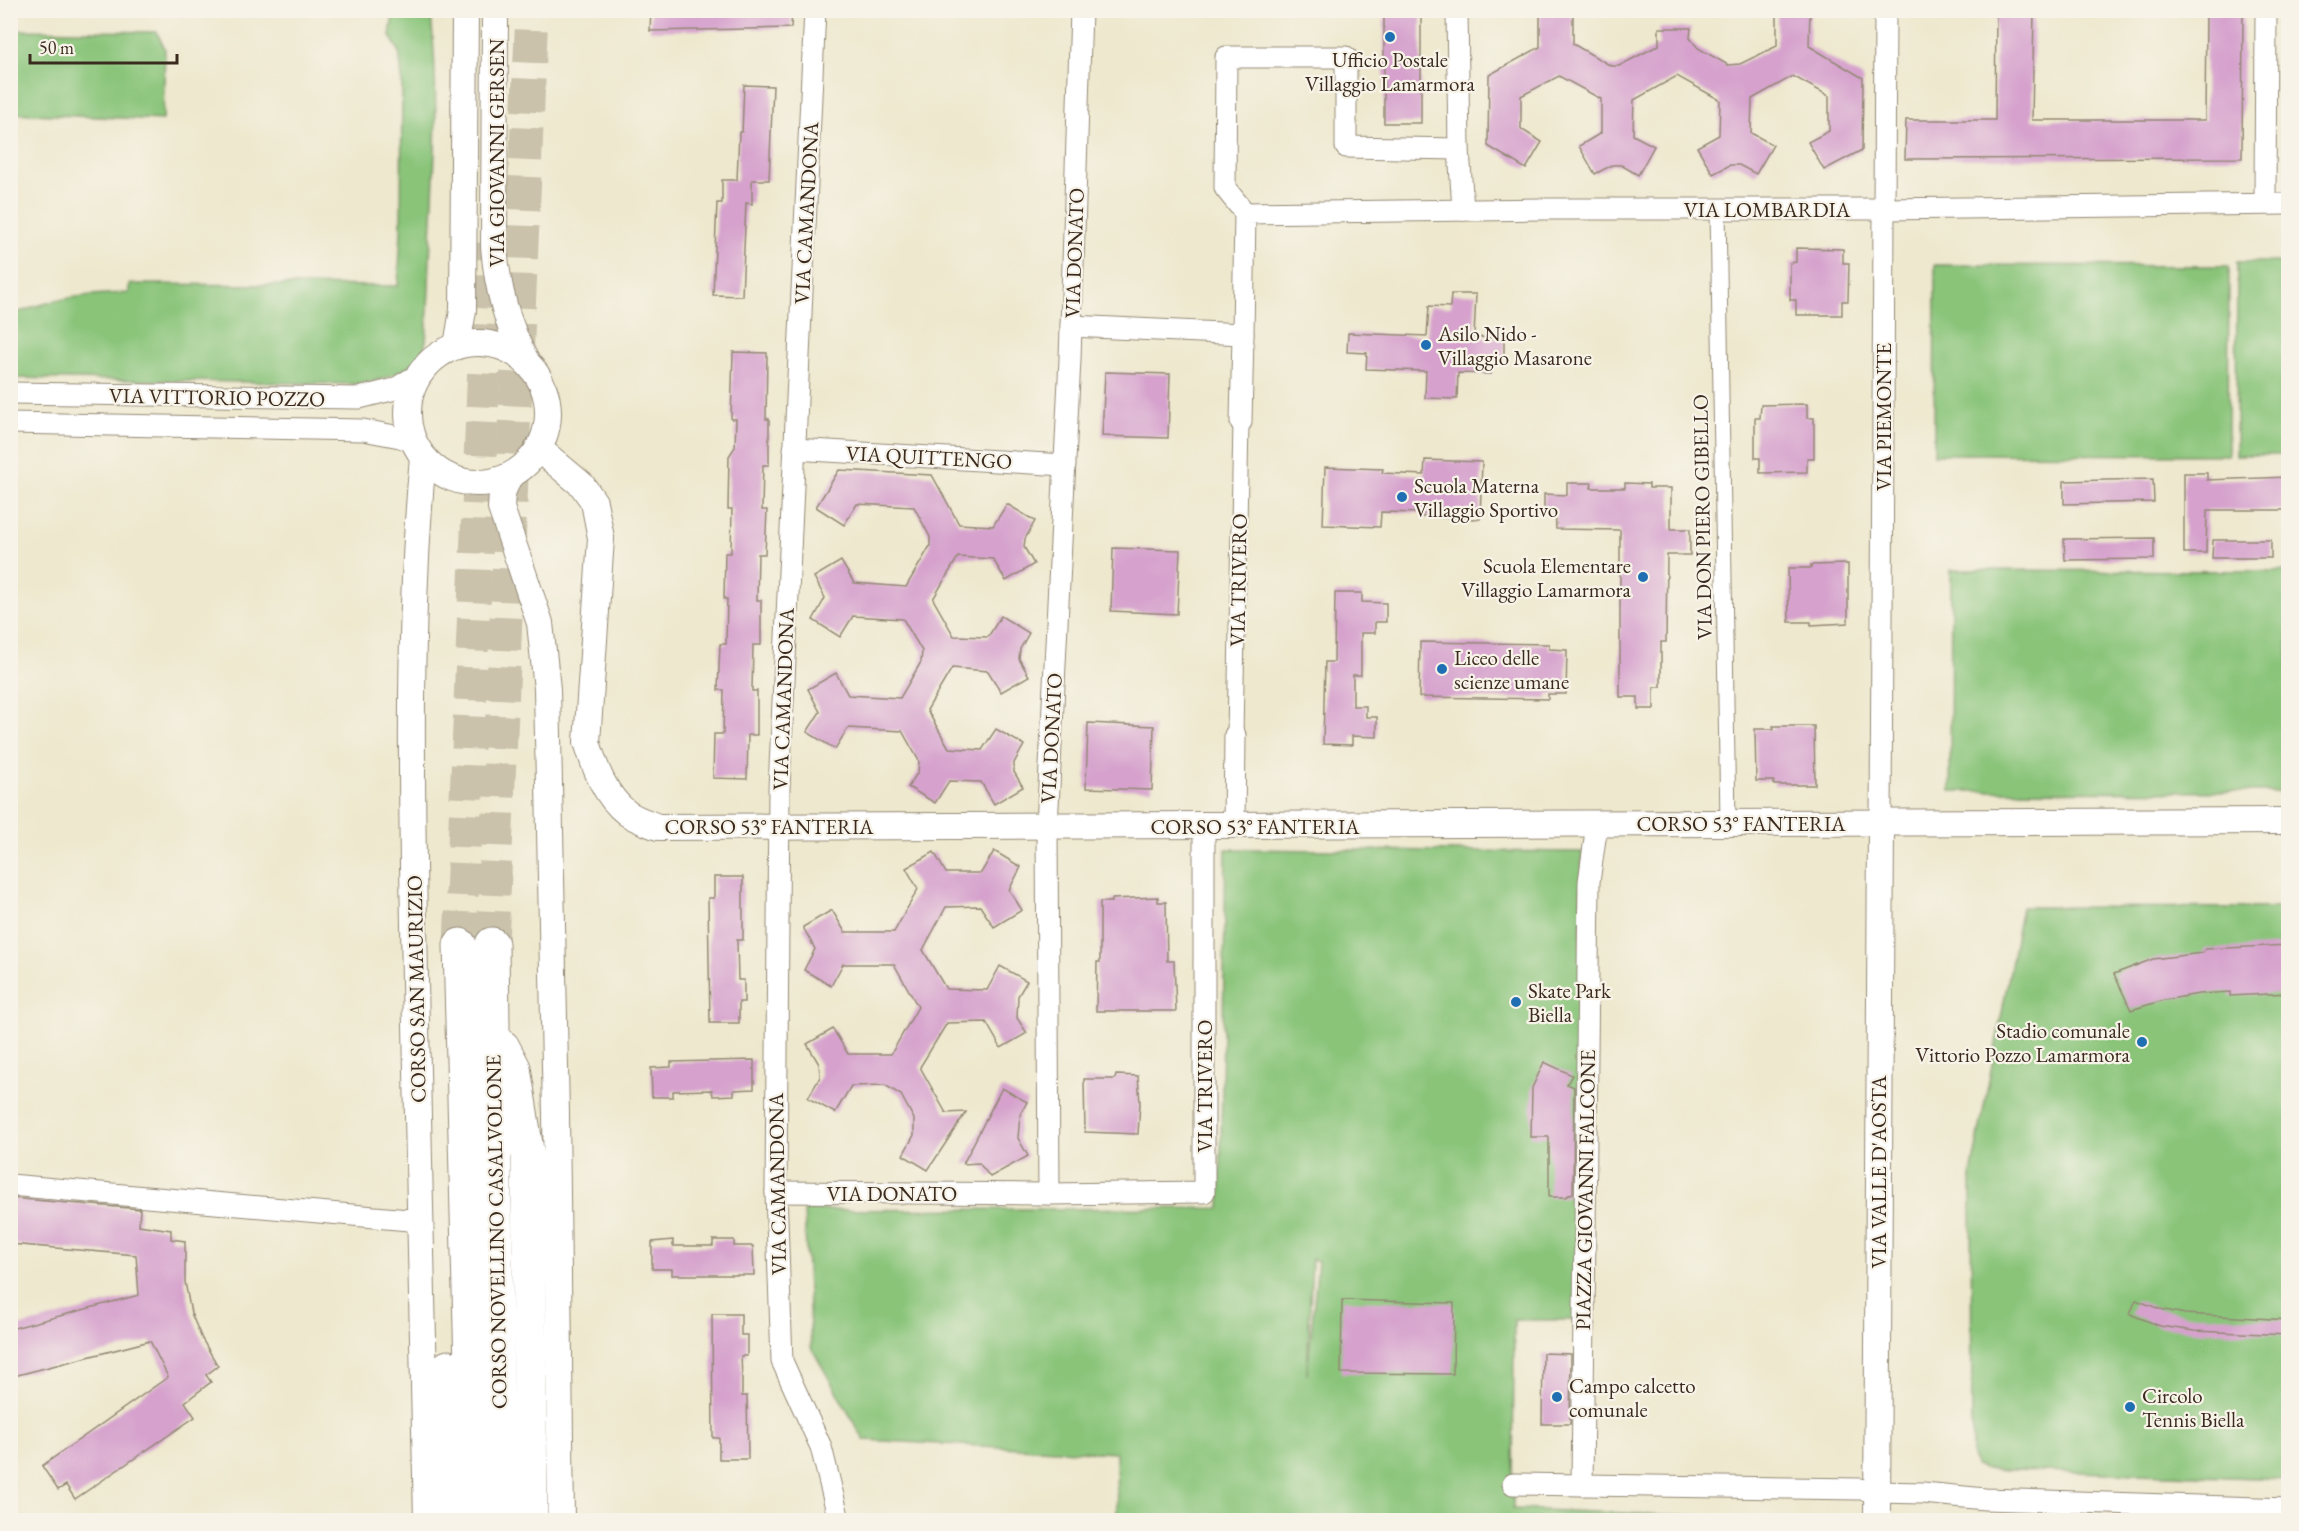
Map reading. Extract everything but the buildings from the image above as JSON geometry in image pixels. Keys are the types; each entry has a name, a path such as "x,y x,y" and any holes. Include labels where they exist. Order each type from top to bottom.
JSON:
{"highway":[{"name":"CORSO NOVELLINO CASALVOLONE","path":"460,945 475,1521"},
{"name":"CORSO NOVELLINO CASALVOLONE","path":"492,945 499,1521"},
{"path":"493,1026 514,1068 528,1157 531,1521"},
{"path":"451,1521 445,1224 465,1100"}],"street":[{"name":"VIA GIOVANNI GERSEN","path":"457,345 463,299 465,10"},
{"name":"VIA GIOVANNI GERSEN","path":"495,10 494,246 497,279 512,334 526,362"},
{"name":"VIA CAMANDONA","path":"815,10 778,828 776,1192 782,1361 821,1447 839,1521"},
{"name":"VIA DONATO","path":"776,1192 1049,1194 1047,827 1071,326 1082,10"},
{"path":"1457,10 1459,149 1463,210"},
{"name":"VIA PIEMONTE","path":"1881,823 1885,10"},
{"path":"2265,203 2266,10"},
{"path":"1071,326 1243,334 1245,213 1225,188 1226,57 1346,57 1346,147 1459,149"},
{"name":"VIA LOMBARDIA","path":"1245,213 2289,204"},
{"name":"VIA DON PIERO GIBELLO","path":"1718,209 1728,824"},
{"name":"VIA TRIVERO","path":"1234,826 1243,334"},
{"path":"494,344 511,351 526,362 541,385 548,412 545,431 538,448 525,464 509,476 491,482 472,483 454,479 437,470 418,450 409,425 408,408 411,390 419,374 429,362 457,345 494,344"},
{"name":"VIA VITTORIO POZZO","path":"10,393 359,398 395,388 419,374"},
{"name":"VIA VITTORIO POZZO","path":"10,423 363,430 400,437 418,450"},
{"name":"CORSO 53° FANTERIA","path":"538,448 582,485 594,502 601,538 587,742 595,770 610,794 628,814 658,827 2289,821"},
{"name":"VIA QUITTENGO","path":"794,449 1065,465"},
{"name":"CORSO SAN MAURIZIO","path":"418,450 412,644 412,827 427,1521"},
{"path":"509,476 502,493 501,508 540,623 547,689 556,1114 561,1521"},
{"name":"VIA VALLE D'AOSTA","path":"1877,1521 1881,823"},
{"name":"PIAZZA GIOVANNI FALCONE","path":"1582,1485 1589,882 1597,824"},
{"name":"VIA TRIVERO","path":"1049,1194 1204,1192 1204,826"},
{"path":"10,1185 420,1221"},
{"path":"1513,1485 1860,1489 2168,1513 2289,1509"}],"green space":[{"path":"393,15 423,20 431,16 434,46 435,137 427,334 421,354 414,362 405,369 384,378 353,384 11,378 11,311 21,312 71,298 129,293 129,284 398,286 401,232 402,78 399,51 390,36"},
{"path":"11,30 157,32 165,50 163,120 11,113"},
{"path":"2237,262 2288,262 2288,455 2236,455"},
{"path":"1935,265 2229,266 2228,455 1934,454"},
{"path":"1951,570 2288,571 2288,792 1950,791"},
{"path":"1226,849 1582,852 1576,1320 1514,1320 1513,1509 1699,1516 1699,1520 1117,1520 1116,1453 864,1440 811,1347 804,1210 1220,1208","holes":["1312,1259 1318,1261 1307,1375"]},
{"name":"Stadio comunale Vittorio Pozzo Lamarmora","path":"2022,907 2288,908 2288,1479 1984,1469 1975,1466 1972,1457 1971,1175"}],"tunnel":[{"path":"492,944 532,10"},
{"path":"460,945 489,243"}],"place":[{"name":"Ufficio Postale Villaggio Lamarmora","path":"1390,37"},
{"name":"Asilo Nido - Villaggio Masarone","path":"1426,345"},
{"name":"Scuola Materna Villaggio Sportivo","path":"1402,497"},
{"name":"Scuola Elementare Villaggio Lamarmora","path":"1643,577"},
{"name":"Liceo delle scienze umane","path":"1442,669"},
{"name":"Skate Park Biella","path":"1516,1002"},
{"name":"Stadio comunale Vittorio Pozzo Lamarmora","path":"2142,1042"},
{"name":"Campo calcetto comunale","path":"1557,1397"},
{"name":"Circolo Tennis Biella","path":"2130,1407"}]}
